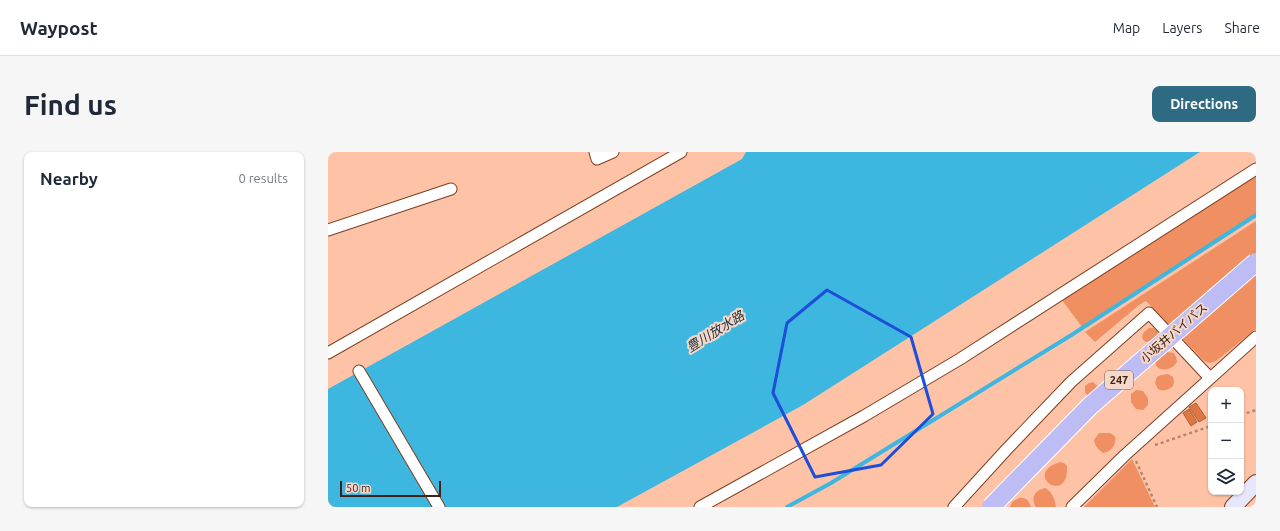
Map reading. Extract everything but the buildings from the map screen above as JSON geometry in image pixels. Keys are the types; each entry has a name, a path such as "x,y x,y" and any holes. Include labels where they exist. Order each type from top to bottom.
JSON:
{"highway":[{"name":"小坂井バイパス","path":"991,507 1090,406 1256,262"}],"main road":[{"path":"1233,507 1256,483"}],"street":[{"path":"595,152 597,159 613,152"},
{"path":"328,353 681,152"},
{"path":"700,507 864,416 960,359 1256,169"},
{"path":"328,230 450,189"},
{"path":"954,507 1071,382 1150,313 1210,378"},
{"path":"1072,507 1256,337"},
{"path":"359,371 439,507"}],"path":[{"path":"1244,414 1256,410"},
{"path":"1154,446 1208,427"},
{"path":"1126,456 1133,453 1157,507"}],"highlighted area":[{"path":"827,290 911,337 933,414 881,465 815,477 773,393 787,323"}],"shaded area":[{"path":"1256,174 1256,214 1082,327 1062,300"},
{"path":"1256,221 1256,329 1216,361 1210,363 1204,361 1146,301 1139,305 1095,342 1085,332"},
{"path":"1149,328 1156,329 1159,335 1153,341 1146,342 1143,340 1142,336"},
{"path":"1167,352 1174,353 1177,362 1170,368 1165,370 1160,369 1156,366 1155,359"},
{"path":"1168,374 1173,377 1173,386 1166,390 1158,389 1155,383 1157,377"},
{"path":"1093,382 1098,389 1088,396 1085,392 1085,386"},
{"path":"1136,390 1143,391 1148,398 1148,405 1143,410 1136,409 1131,402 1131,394"},
{"path":"1099,433 1110,433 1115,436 1114,445 1111,449 1103,453 1098,449 1094,440"},
{"path":"1132,459 1155,507 1084,507"},
{"path":"1060,462 1067,466 1066,478 1061,484 1055,486 1050,484 1046,479 1045,473 1049,467"},
{"path":"1045,488 1050,491 1053,496 1056,507 1036,507 1034,504 1034,495 1041,489"},
{"path":"1019,498 1024,498 1027,500 1031,507 1010,507 1012,502"}],"water":[{"name":"豊川放水路","path":"746,152 1200,152 803,405 617,507 328,507 328,389 742,159"}],"waterway":[{"path":"787,507 831,483 1073,334 1256,215"}]}
